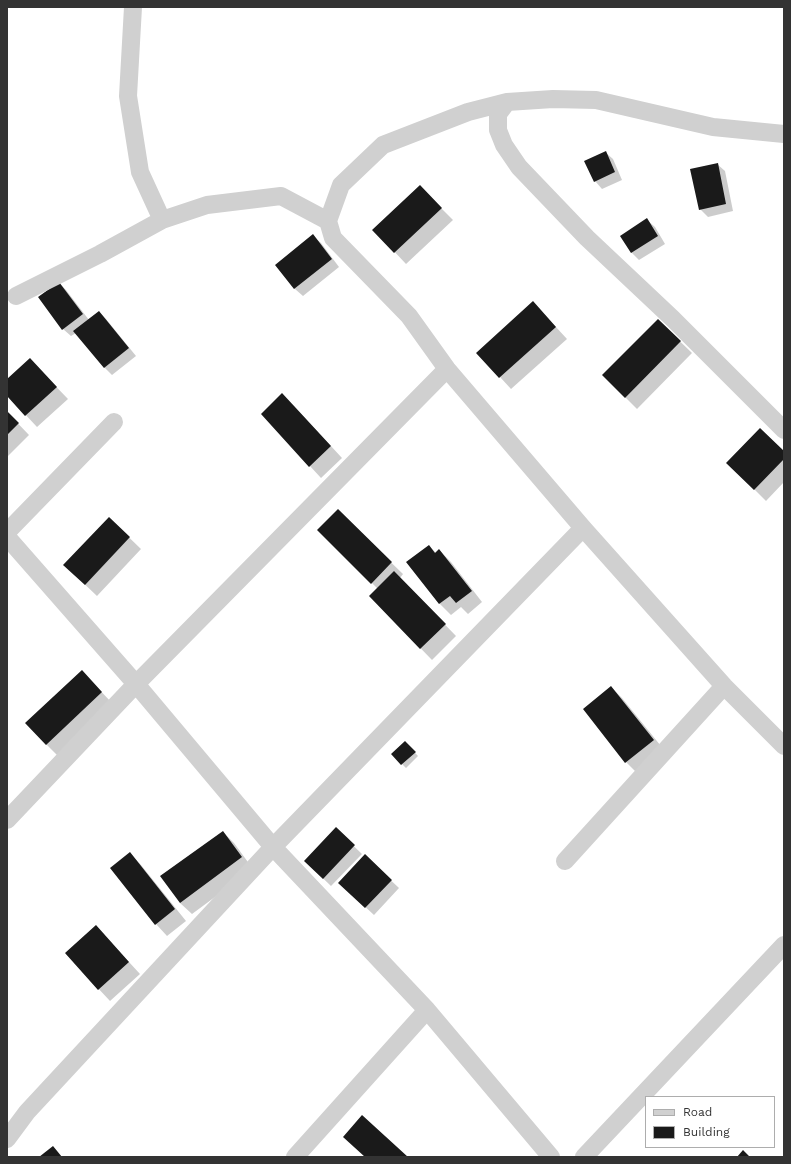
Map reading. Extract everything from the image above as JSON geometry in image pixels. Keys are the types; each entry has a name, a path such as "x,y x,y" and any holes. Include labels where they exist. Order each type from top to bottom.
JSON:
{"street":[{"path":"133,7 128,96 140,172 162,220"},
{"path":"784,134 713,127 596,100 553,99 507,102 468,112 383,145 341,185 328,221 332,238 409,316 447,369 583,528 724,686 784,746"},
{"path":"507,102 498,114 498,130 504,145 519,168 587,238 673,319 784,430"},
{"path":"16,296 100,254 162,220 207,205 281,196 328,221"},
{"path":"7,820 136,684 447,369"},
{"path":"7,532 114,422"},
{"path":"7,1140 27,1112 273,847 583,528"},
{"path":"7,536 136,684 273,847 427,1010 551,1157"},
{"path":"565,861 724,686"},
{"path":"584,1157 784,945"},
{"path":"296,1157 427,1010"}],"building":[{"path":"606,151 615,172 594,182 584,161"},
{"path":"718,163 726,204 699,210 690,169"},
{"path":"420,185 442,208 394,253 372,230"},
{"path":"647,218 658,236 631,253 620,236"},
{"path":"313,234 332,259 294,289 275,265"},
{"path":"59,282 83,314 62,330 38,297"},
{"path":"533,301 556,327 499,378 476,353"},
{"path":"99,311 129,348 104,368 73,331"},
{"path":"658,319 681,341 625,398 602,375"},
{"path":"30,358 57,387 25,416 7,396 7,379"},
{"path":"282,393 331,446 309,467 261,414"},
{"path":"7,411 19,423 7,435"},
{"path":"760,428 784,451 784,459 754,490 726,463"},
{"path":"338,509 392,562 371,584 317,530"},
{"path":"109,517 130,537 85,585 63,565"},
{"path":"429,545 435,553 439,549 472,591 456,603 450,596 439,604 406,562"},
{"path":"394,571 446,624 420,649 369,596"},
{"path":"82,670 102,692 46,745 25,723"},
{"path":"611,686 654,740 625,763 583,709"},
{"path":"405,741 416,752 401,765 391,754"},
{"path":"336,827 355,845 323,879 304,861"},
{"path":"223,831 242,857 180,903 160,876"},
{"path":"130,852 175,909 155,925 110,868"},
{"path":"365,854 392,880 365,908 338,883"},
{"path":"96,925 129,962 98,990 65,953"},
{"path":"362,1115 408,1157 365,1157 343,1137"},
{"path":"53,1146 62,1157 39,1157"},
{"path":"743,1150 750,1157 737,1157"}]}
